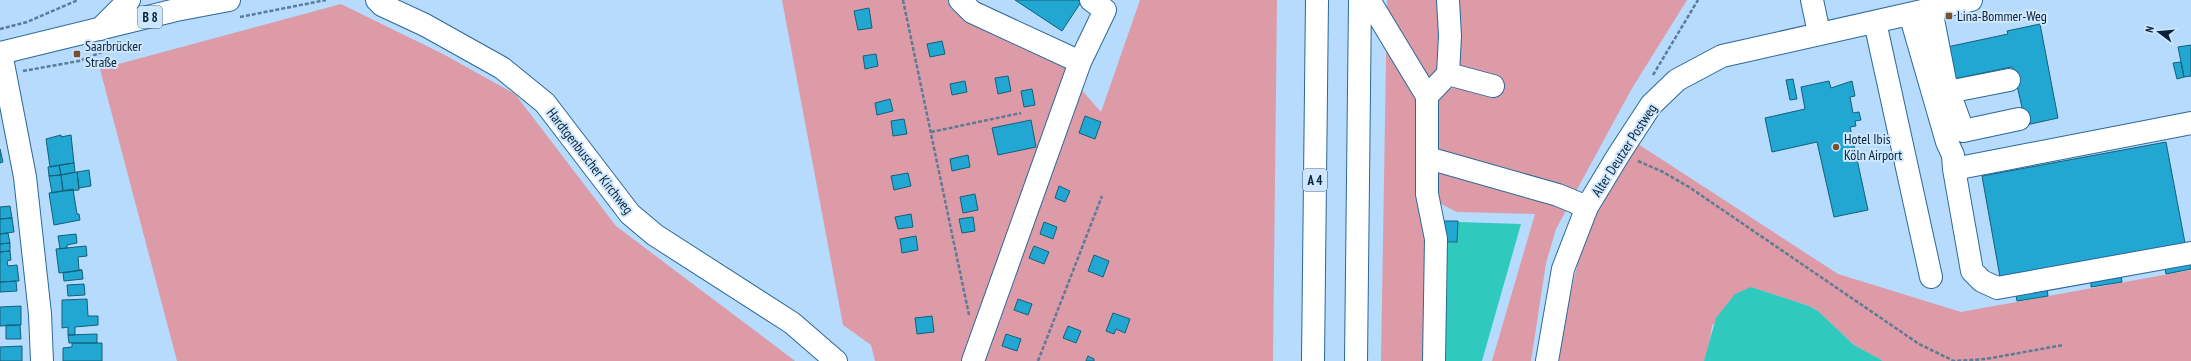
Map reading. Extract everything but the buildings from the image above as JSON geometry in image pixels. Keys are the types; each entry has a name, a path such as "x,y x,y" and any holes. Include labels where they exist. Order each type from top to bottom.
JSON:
{"main road":[{"path":"100,29 129,0"},
{"name":"Hardtgenbuscher Kirchweg","path":"377,0 382,5 425,25 502,68 544,102 630,214 656,235 792,323 836,361"},
{"path":"960,0 972,12 1080,62"},
{"path":"973,361 1080,62 1105,10 1091,0"},
{"name":"A 4","path":"1313,361 1317,0"},
{"path":"1356,361 1360,0"},
{"path":"1369,0 1428,96 1427,194 1436,239 1434,361"},
{"path":"1428,96 1448,74 1450,36 1448,0"},
{"path":"1812,0 1819,33"},
{"name":"Alter Deutzer Postweg","path":"1547,361 1563,269 1587,207 1618,154 1651,105 1676,80 1722,56 1819,33 1875,22 1922,8 1971,0"},
{"name":"B 8","path":"0,53 100,29 175,5 198,3 232,9"},
{"path":"1922,8 1948,92 1963,130 2019,119"},
{"path":"1922,8 1947,142 1953,155 1954,169 1972,271 1982,281 1997,288 2191,253"},
{"path":"1875,22 1931,276"},
{"path":"0,53 25,178 40,314 42,361"},
{"path":"1448,74 1493,86"},
{"path":"1948,92 2009,80"},
{"path":"1954,169 2191,123"},
{"path":"1428,158 1558,195 1587,207"}],"path":[{"path":"0,29 27,22 78,0"},
{"path":"232,9 326,0"},
{"path":"903,0 970,325 980,341"},
{"path":"4,74 79,61 118,45"},
{"path":"931,132 1021,112"},
{"path":"1618,154 1663,172 1689,187 1919,344 1954,361 1986,359 2063,345"},
{"path":"1038,361 1102,196"}],"shaded area":[{"path":"782,0 948,0 950,8 1064,64 1079,87 1101,112 1140,0 1277,0 1273,361 875,361 871,345 843,325"},
{"path":"1387,0 1443,0 1440,72 1425,208 1430,361 1381,361"},
{"path":"1453,0 1687,0 1631,90 1574,195 1439,152 1431,136 1437,102 1442,94 1450,89 1463,85 1459,73"},
{"path":"341,4 443,54 515,94 616,226 795,361 177,361 100,69"},
{"path":"1638,144 1838,274 1961,312 2191,270 2191,361 1883,361 1854,345 1818,311 1809,306 1751,287 1712,326 1709,346 1704,361 1559,361 1576,269 1588,233 1604,197"},
{"path":"1449,170 1569,205 1556,229 1546,263 1531,361 1492,361 1535,214 1457,212 1433,200 1437,174"},
{"path":"1458,222 1521,224 1482,361 1439,361 1442,243 1457,242"},
{"path":"1751,287 1809,306 1818,311 1854,345 1883,361 1704,361 1716,318 1735,294"}],"place":[{"name":"Lina-Bommer-Weg","path":"1949,16"},
{"name":"Saarbrücker Straße","path":"77,54"},
{"name":"Hotel Ibis Köln Airport","path":"1836,147"}]}
